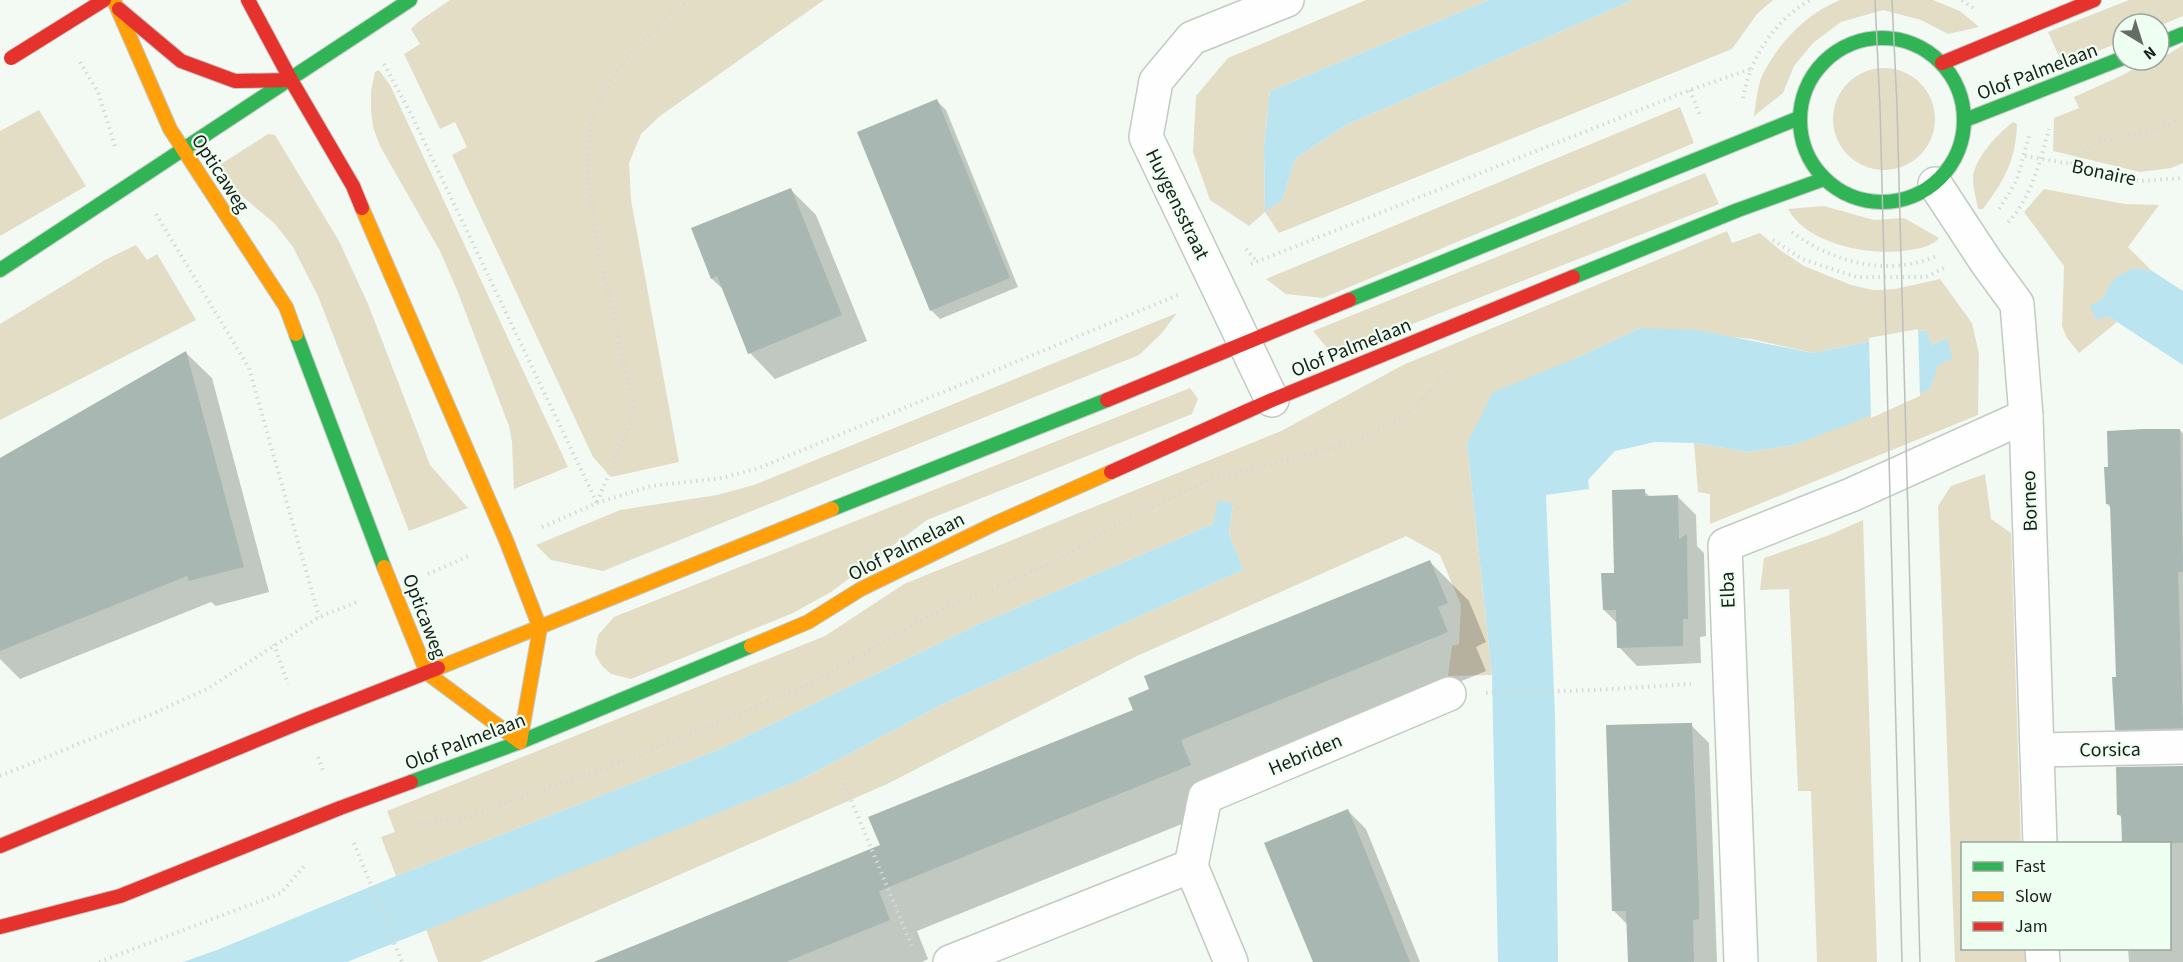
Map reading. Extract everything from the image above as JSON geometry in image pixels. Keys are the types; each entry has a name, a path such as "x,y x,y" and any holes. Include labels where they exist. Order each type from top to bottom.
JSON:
{"street":[{"path":"5,62 104,0"},
{"path":"248,0 291,80 353,186 507,540 540,628 520,742"},
{"path":"0,270 410,0"},
{"name":"Huygensstraat","path":"1272,400 1146,138 1156,81 1192,38 1287,0"},
{"path":"1942,63 2094,0"},
{"path":"116,4 182,61 235,81 291,80"},
{"name":"Opticaweg","path":"116,4 170,129 286,307 372,536 427,674 520,742"},
{"path":"1884,38 1905,41 1925,49 1942,63 1952,75 1959,89 1965,120 1963,139 1957,155 1948,171 1935,184 1899,201 1878,203 1859,200 1840,191 1824,179 1813,166 1805,151 1799,118 1803,97 1812,77 1825,61 1843,48 1862,40 1884,38"},
{"name":"Olof Palmelaan","path":"1965,120 2111,63"},
{"path":"0,846 303,721 427,674 673,572 1092,406 1244,342 1799,118"},
{"name":"Olof Palmelaan","path":"0,927 120,896 324,814 520,742 808,622 861,589 994,524 1272,400 1738,210 1824,179"},
{"name":"Borneo","path":"1935,184 2017,304 2026,416 2040,842"},
{"name":"Elba","path":"1741,962 1725,545 1851,495 2026,416"},
{"name":"Hebriden","path":"1191,866 1204,797 1449,694"},
{"name":"Corsica","path":"2037,750 2183,747"},
{"path":"951,962 1191,866 1231,962"}],"path":[{"path":"597,503 635,412 595,233 587,166 592,113 621,64 669,14 690,0"},
{"path":"1962,0 1982,15 2002,38"},
{"path":"366,30 412,116 597,503"},
{"path":"80,62 98,92 118,154 249,368 319,617"},
{"path":"0,776 152,714 207,688 319,617 597,503 651,486 722,478 759,468 1214,280 1690,90 1750,69"},
{"path":"1854,263 1878,266 1903,265 1927,260 1949,251 1970,238 1989,221 2005,202 2017,180 2025,156 2029,136 2027,96"},
{"path":"2071,164 2092,144 2145,132 2183,120"},
{"name":"Bonaire","path":"2025,156 2071,164 2140,181 2183,177"},
{"path":"1771,239 1780,235"},
{"path":"413,824 464,818 626,761 803,687 933,614 1058,560 1126,519 1209,480 1354,442 1406,415 1450,370"},
{"path":"1449,694 1594,690 1731,682"},
{"path":"842,778 914,951"},
{"path":"345,848 364,841"},
{"path":"355,844 402,962"},
{"path":"99,962 281,892 307,862"}],"shaded area":[{"path":"450,0 824,0 660,116 641,134 629,163 631,200 679,462 611,477 593,457 452,155 467,147 455,122 440,129 404,54 420,44 411,29"},
{"path":"1366,0 1489,0 1270,91 1264,147 1265,211 1282,200 1295,159 1344,126 1633,0 1773,0 1757,14 1732,49 1279,233 1265,212 1249,226 1210,200 1193,152 1196,96 1228,58"},
{"path":"1840,0 1933,0 1960,11 1979,27 1948,34 1921,20 1883,10 1841,22 1813,43 1794,66 1783,93 1754,116 1761,79 1785,40 1816,13"},
{"path":"2129,0 2183,0 2183,16 2171,21 2171,12 2111,12 2111,46 2063,65 2048,32"},
{"path":"2183,45 2183,163 2171,168 2140,172 2053,151 2054,118 2079,108 2074,97 2128,72 2171,72 2171,52"},
{"path":"1884,68 1904,72 1920,83 1931,99 1935,119 1931,139 1920,155 1904,166 1884,170 1864,166 1848,155 1837,139 1833,119 1837,99 1848,83 1864,72"},
{"path":"379,70 390,85 568,467 514,489 509,426 457,290 440,251 380,146 373,127 371,91 375,72"},
{"path":"1680,107 1694,143 1323,298 1286,294 1266,279"},
{"path":"39,110 86,186 0,236 0,131"},
{"path":"2013,122 2017,124 2016,137 2008,170 1983,209 1978,209 1973,185 1974,171 1990,144"},
{"path":"268,134 275,135 339,241 368,304 430,465 468,508 409,531 318,296 293,247 275,224 235,190 221,170 221,164"},
{"path":"1705,173 1719,204 1333,355 1313,331"},
{"path":"2044,189 2125,204 2159,205 2128,247 2152,271 2135,268 2108,288 2102,300 2108,316 2117,322 2079,353 2067,338 2062,326 2064,266 2024,212"},
{"path":"1824,206 1874,220 1904,218 1939,238 1930,245 1914,250 1878,252 1860,250 1825,240 1810,232 1788,209"},
{"path":"1727,231 1732,243 1760,233 1804,266 1851,285 1873,290 1895,289 1940,279 1972,323 1979,354 1978,415 1710,524 1710,494 1698,492 1694,443 1749,452 1793,445 1930,389 1946,338 1932,345 1925,330 1813,353 1751,339 1640,328 1574,359 1467,443 1492,675 1448,676 1452,646 1459,644 1461,605 1440,555 1406,536 1137,656 887,784 480,962 438,962 426,929 800,780 943,704 1243,570 1229,533 1233,504 1213,524 977,625 720,749 396,876 381,837 395,832 387,811 825,636 904,584 1281,431 1403,365"},
{"path":"136,245 147,260 157,254 196,320 0,420 0,324 105,260"},
{"path":"1177,313 1161,334 1139,355 603,571 551,560 536,545 620,510 717,495 754,485"},
{"path":"1190,388 1198,399 1192,414 927,520 831,592 793,613 631,679 611,674 602,666 595,654 598,635 614,617"},
{"path":"1985,474 1991,519 2011,533 2021,842 1961,842 1961,950 2025,950 2025,962 1955,962 1938,506 1951,486"},
{"path":"1863,520 1877,962 1817,962 1811,791 1798,791 1789,589 1760,590 1764,558 1827,536"}],"water":[{"path":"1489,0 1633,0 1344,126 1295,159 1282,200 1265,212 1264,147 1270,91"},
{"path":"2135,268 2152,271 2183,291 2183,365 2108,316 2096,320 2090,305 2102,300 2111,283 2118,276"},
{"path":"1640,328 1697,330 1813,353 1926,330 1932,345 1946,338 1953,358 1939,364 1930,389 1850,424 1793,445 1749,452 1694,443 1655,442 1615,451 1588,480 1589,489 1546,495 1555,716 1558,962 1498,962 1492,675 1467,443 1493,392 1574,359"},
{"path":"1218,500 1233,504 1229,533 1243,570 943,704 800,780 347,962 183,962 720,749 977,625 1213,524"}],"pier":[{"path":"1918,329 1920,396 1871,418 1869,338"}],"building":[{"path":"937,99 1010,278 930,311 857,132"},
{"path":"791,188 842,315 748,354 717,276 711,279 691,228"},
{"path":"186,351 244,567 189,581 187,576 0,651 0,458"},
{"path":"2180,429 2183,572 2178,572 2183,728 2115,730 2112,677 2116,677 2110,504 2106,504 2104,467 2108,467 2107,431"},
{"path":"1645,489 1645,496 1678,495 1679,539 1687,534 1688,619 1683,619 1683,646 1617,648 1616,610 1603,610 1601,573 1614,573 1612,490"},
{"path":"1430,560 1448,603 1438,607 1448,632 1181,740 1191,765 879,891 890,920 786,962 594,962 880,845 868,817 1133,710 1128,698 1149,689 1144,676"},
{"path":"1692,723 1699,899 1699,919 1693,920 1694,962 1628,962 1626,911 1612,911 1606,725"},
{"path":"2183,766 2183,843 2122,842 2121,815 2117,815 2116,767"},
{"path":"1348,809 1410,962 1313,962 1264,843"}],"tram line":[{"path":"1875,0 1880,107 1902,962"},
{"path":"1892,0 1897,106 1920,962"}],"traffic: fast":[{"path":"0,270 410,0"},
{"path":"2171,39 2183,34"},
{"path":"1882,38 1898,39 1914,44 1940,62 1958,88 1963,104 1964,120 1963,136 1958,152 1940,178 1914,196 1898,201 1882,202 1866,201 1850,196 1824,178 1806,152 1801,136 1800,120 1801,104 1806,88 1824,62 1850,44 1866,39 1882,38"},
{"path":"1965,120 2111,63"},
{"path":"1349,300 1799,118"},
{"path":"1573,277 1738,210 1824,179"},
{"path":"296,334 384,567"},
{"path":"832,509 1107,400"},
{"path":"411,782 520,742 751,646"}],"traffic: slow":[{"path":"115,3 170,129 286,307 296,334"},
{"path":"362,208 506,540 540,628 520,742"},
{"path":"751,646 808,622 861,589 994,524 1111,472"},
{"path":"438,668 832,509"},
{"path":"384,567 427,673 520,742"}],"traffic: jam":[{"path":"11,58 104,0"},
{"path":"248,0 291,80 353,186 362,208"},
{"path":"1942,63 2094,0"},
{"path":"119,9 181,61 235,81 291,80"},
{"path":"1111,472 1272,400 1573,277"},
{"path":"1107,400 1349,300"},
{"path":"0,846 438,668"},
{"path":"0,927 120,896 411,782"}]}
